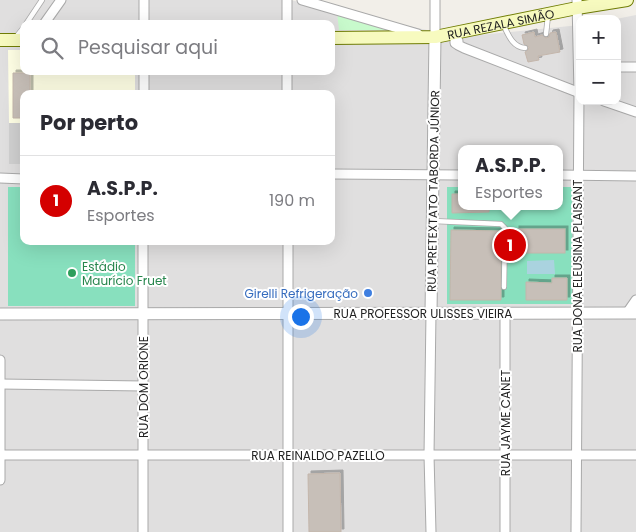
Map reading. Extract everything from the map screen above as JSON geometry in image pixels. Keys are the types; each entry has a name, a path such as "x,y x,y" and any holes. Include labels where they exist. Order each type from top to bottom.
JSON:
{"main road":[{"name":"RUA REZALA SIMÃO","path":"335,38 431,37 548,14 577,4 627,0"},
{"path":"0,40 19,40"}],"street":[{"path":"47,20 61,0"},
{"path":"144,0 144,20"},
{"path":"287,0 287,20"},
{"path":"302,0 431,37"},
{"name":"RUA PRETEXTATO TABORDA JÚNIOR","path":"431,532 429,455 432,221 431,37 435,0"},
{"name":"RUA DONA ELEUSINA PLAISANT","path":"577,4 579,60"},
{"path":"458,45 576,92"},
{"path":"621,67 636,67"},
{"path":"144,75 144,90"},
{"path":"287,75 287,90"},
{"name":"RUA DONA ELEUSINA PLAISANT","path":"576,532 579,105"},
{"path":"616,105 636,112"},
{"path":"335,174 458,175"},
{"path":"563,175 636,176"},
{"path":"0,178 20,179"},
{"name":"RUA DOM ORIONE","path":"143,245 143,532"},
{"path":"288,245 288,532"},
{"path":"631,313 636,300"},
{"name":"RUA JAYME CANET","path":"504,313 505,532"},
{"name":"RUA PROFESSOR ULISSES VIEIRA","path":"0,314 631,313"},
{"path":"0,360 0,480"},
{"path":"0,384 143,386"},
{"name":"RUA REINALDO PAZELLO","path":"0,455 636,455"}],"lane":[{"path":"28,20 42,0"},
{"path":"546,34 548,14"},
{"path":"502,23 513,43 525,48"},
{"path":"432,221 501,224 505,228 504,287"}],"shaded area":[{"path":"0,0 290,0 459,37 576,25 576,105 621,105 621,18 636,15 636,532 0,532"},
{"path":"8,50 20,50 20,75 135,75 135,90 20,90 20,123 9,123"},
{"path":"9,123 20,123 20,164 9,164"}],"green space":[{"path":"337,12 391,30 339,30"},
{"name":"Estádio Maurício Fruet","path":"8,187 20,187 20,245 135,245 135,306 8,306"},
{"path":"447,187 458,187 458,210 563,210 563,187 572,187 573,304 447,304"}],"water":[{"path":"554,260 555,274 527,274 527,261"}],"building":[{"path":"534,32 535,37 542,35 546,38 549,37 550,33 556,32 560,52 538,56 539,60 528,62 525,52 529,47 524,44 522,35"},
{"path":"13,73 30,75 30,90 20,90 20,118 13,118"},
{"path":"452,194 458,194 458,210 489,210 489,212 452,213"},
{"path":"516,229 565,229 565,253 516,253"},
{"path":"451,230 501,231 501,300 450,300"},
{"path":"552,278 567,278 567,300 526,300 526,282 552,283"},
{"path":"340,473 341,532 309,532 308,474"}],"place":[{"name":"A.S.P.P.","path":"510,245"},
{"name":"Estádio Maurício Fruet","path":"72,273"},
{"name":"Girelli Refrigeração","path":"368,293"}]}
